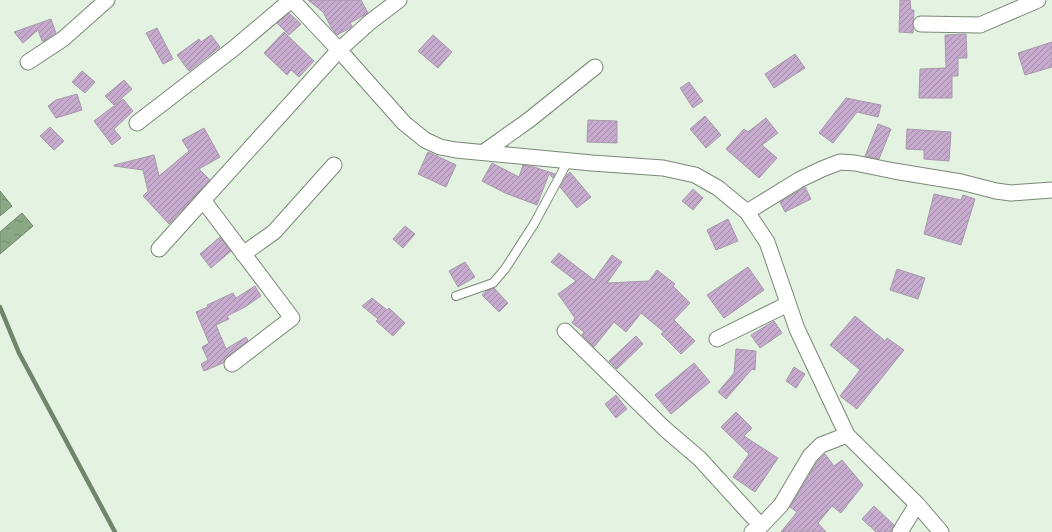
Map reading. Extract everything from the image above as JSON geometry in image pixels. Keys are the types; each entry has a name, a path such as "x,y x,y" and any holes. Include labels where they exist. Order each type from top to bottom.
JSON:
{"street":[{"path":"28,62 63,39 107,0"},
{"path":"137,123 233,49 292,0 404,123 425,140 440,147 456,150 568,161 663,168 695,175 718,188 747,212 768,242 797,329 847,436 917,504 941,532"},
{"path":"158,249 339,50 370,22 399,0"},
{"path":"921,24 980,25 1038,0"},
{"path":"484,152 529,120 595,67"},
{"path":"747,212 799,180 840,162 855,163 961,182 996,191 1011,193 1052,190"},
{"path":"243,254 274,232 334,165"},
{"path":"203,200 292,318 232,364"},
{"path":"717,339 788,304"},
{"path":"565,331 665,429 700,459 756,529 781,505 810,456 821,446 847,436"},
{"path":"900,532 917,504"}],"lane":[{"path":"456,296 493,283 505,269 534,224 568,161"}],"water":[{"path":"0,191 12,206 0,216"},
{"path":"22,213 33,226 0,254 0,232"}],"building":[{"path":"308,0 361,0 368,13 350,23 352,26 350,28 337,35 323,12"},
{"path":"900,0 910,0 911,10 914,10 913,33 899,32"},
{"path":"289,13 301,24 289,35 277,23"},
{"path":"51,19 56,33 44,41 42,41 38,30 23,43 14,32"},
{"path":"157,28 173,59 163,64 146,33"},
{"path":"284,32 314,61 299,77 291,70 287,75 264,53"},
{"path":"966,34 967,58 958,58 958,76 952,76 952,98 919,98 920,69 946,68 945,35"},
{"path":"211,35 220,47 189,71 177,55 199,39 201,42"},
{"path":"433,35 452,52 438,68 418,51"},
{"path":"1052,42 1052,67 1025,75 1018,53"},
{"path":"795,54 805,68 774,88 765,74"},
{"path":"82,71 95,82 85,93 72,82"},
{"path":"124,80 132,89 114,105 105,96"},
{"path":"689,82 703,101 693,108 680,88"},
{"path":"77,94 82,110 56,118 48,106 56,100"},
{"path":"846,98 881,105 878,117 857,112 833,143 819,133"},
{"path":"123,99 133,111 114,129 121,138 112,145 94,121"},
{"path":"705,116 721,135 706,148 690,129"},
{"path":"766,118 778,133 762,145 777,158 759,178 726,149 744,129 748,132"},
{"path":"588,120 617,121 617,143 587,142"},
{"path":"878,124 891,129 879,159 865,156"},
{"path":"50,127 64,141 54,150 40,136"},
{"path":"204,128 220,157 199,169 210,180 169,224 143,196 148,191 143,170 114,165 154,155 159,176 189,151 182,140"},
{"path":"907,129 951,132 949,161 924,159 924,150 906,149"},
{"path":"428,152 456,165 446,187 418,174"},
{"path":"492,163 519,177 523,165 555,174 553,178 549,174 537,205 505,193 482,181"},
{"path":"570,172 591,197 577,208 560,187"},
{"path":"805,187 811,199 785,212 780,202"},
{"path":"693,189 703,198 693,210 682,201"},
{"path":"934,194 961,200 963,195 975,199 961,245 924,234"},
{"path":"728,219 738,241 716,250 707,230"},
{"path":"405,226 415,234 403,248 393,239"},
{"path":"220,237 231,251 211,268 200,254"},
{"path":"559,253 594,280 612,255 622,262 607,283 649,281 657,270 675,284 673,286 690,303 674,320 695,341 681,354 661,334 664,332 641,313 626,332 614,322 594,347 582,335 584,332 572,323 575,318 558,294 576,281 551,262"},
{"path":"465,262 475,277 458,287 449,271"},
{"path":"748,267 764,290 724,318 707,295"},
{"path":"897,269 925,278 918,299 890,290"},
{"path":"255,286 261,296 245,307 227,316 229,319 216,325 226,349 246,337 248,341 227,357 223,363 204,371 201,364 208,360 202,347 209,343 196,312 208,307 207,305 233,293 236,298"},
{"path":"494,288 508,303 499,312 482,295 486,291"},
{"path":"372,298 387,310 389,308 405,323 393,336 376,321 378,319 362,306"},
{"path":"855,316 885,341 887,338 904,350 857,409 840,396 860,370 830,345"},
{"path":"774,321 782,333 760,348 751,335"},
{"path":"636,336 643,344 617,369 609,361"},
{"path":"736,349 756,351 755,370 752,369 726,399 718,392 734,373"},
{"path":"694,363 710,382 671,414 655,395"},
{"path":"794,367 805,374 796,388 786,381"},
{"path":"616,395 627,409 616,418 605,404"},
{"path":"736,412 752,428 744,436 778,458 755,492 733,477 749,454 721,427"},
{"path":"825,454 834,466 842,460 863,485 841,513 832,506 818,523 826,532 781,532 797,512 790,507 817,462"},
{"path":"874,506 894,525 891,532 876,532 862,519"}],"waterway":[{"path":"0,307 19,353 115,532"}]}
